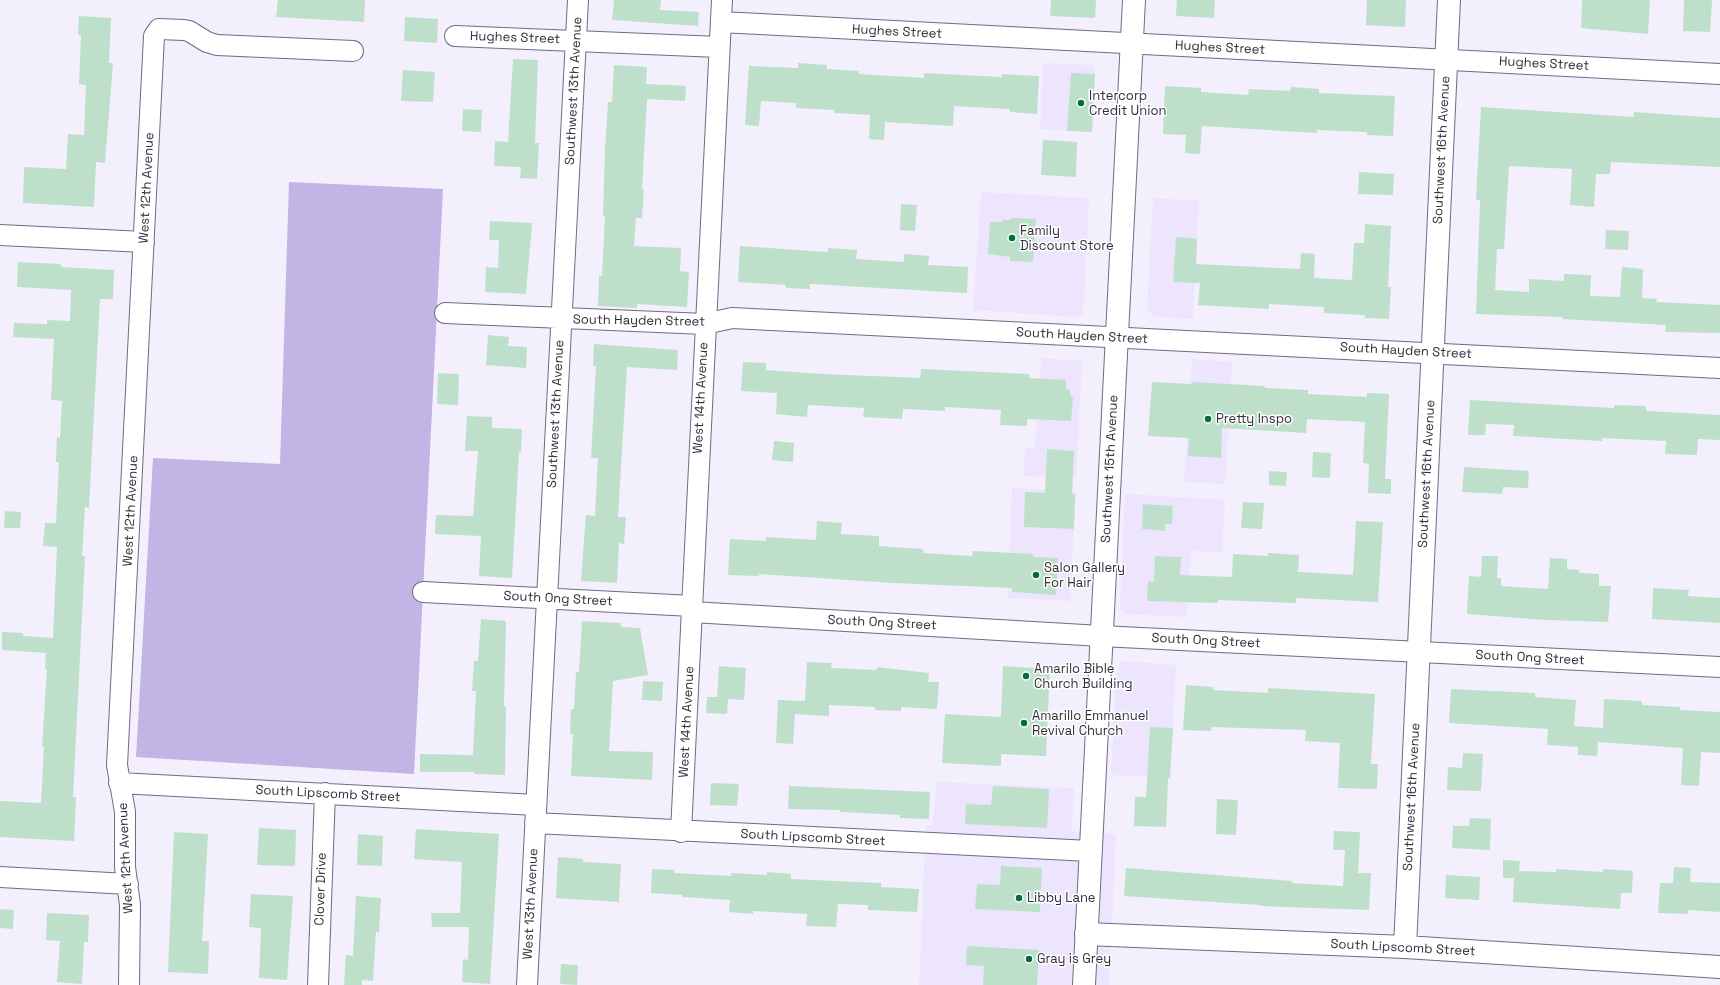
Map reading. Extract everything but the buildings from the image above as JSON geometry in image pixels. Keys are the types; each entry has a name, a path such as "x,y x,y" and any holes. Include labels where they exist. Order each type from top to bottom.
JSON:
{"street":[{"name":"Southwest 13th Avenue","path":"536,814 578,0"},
{"path":"720,22 722,0"},
{"name":"Southwest 15th Avenue","path":"1084,985 1134,0"},
{"name":"Southwest 16th Avenue","path":"1405,947 1449,0"},
{"name":"Hughes Street","path":"720,22 1720,74"},
{"name":"West 14th Avenue","path":"681,832 720,22"},
{"name":"West 12th Avenue","path":"129,985 130,905 125,851 125,812 117,765 154,36 159,29 184,30 189,31 207,42 217,45 353,51"},
{"name":"Hughes Street","path":"455,36 719,47"},
{"path":"0,235 144,242"},
{"name":"South Hayden Street","path":"445,313 705,324 732,318 1116,338 1433,352 1720,368"},
{"name":"South Ong Street","path":"423,592 547,598 1101,636 1720,667"},
{"name":"South Lipscomb Street","path":"120,783 325,793 536,814 681,832 1090,851"},
{"name":"Clover Drive","path":"318,985 325,793"},
{"name":"West 13th Avenue","path":"527,985 536,814"},
{"path":"0,877 128,884"},
{"name":"South Lipscomb Street","path":"1086,934 1405,947 1720,967"}],"shaded area":[{"path":"1043,63 1092,65 1095,70 1092,132 1040,129"},
{"path":"289,182 443,189 414,774 136,757 153,458 280,464"},
{"path":"981,192 1089,198 1083,314 1078,317 973,310"},
{"path":"1153,198 1199,201 1193,319 1155,317 1147,309"},
{"path":"1041,358 1082,361 1076,478 1024,476 1025,447 1035,448"},
{"path":"1192,359 1232,362 1225,484 1184,482"},
{"path":"1012,488 1076,492 1070,601 1008,598"},
{"path":"1125,494 1225,500 1222,552 1191,551 1187,617 1125,614 1120,608"},
{"path":"1121,661 1176,665 1170,778 1111,775 1116,675"},
{"path":"936,782 1074,788 1072,832 1116,834 1109,985 919,985 926,825 933,825"}],"place":[{"name":"Intercorp Credit Union","path":"1081,103"},
{"name":"Family Discount Store","path":"1012,238"},
{"name":"Pretty Inspo","path":"1208,419"},
{"name":"Salon Gallery For Hair","path":"1036,575"},
{"name":"Amarilo Bible Church Building","path":"1026,676"},
{"name":"Amarillo Emmanuel Revival Church","path":"1024,723"},
{"name":"Libby Lane","path":"1019,898"},
{"name":"Gray is Grey","path":"1029,959"}]}
